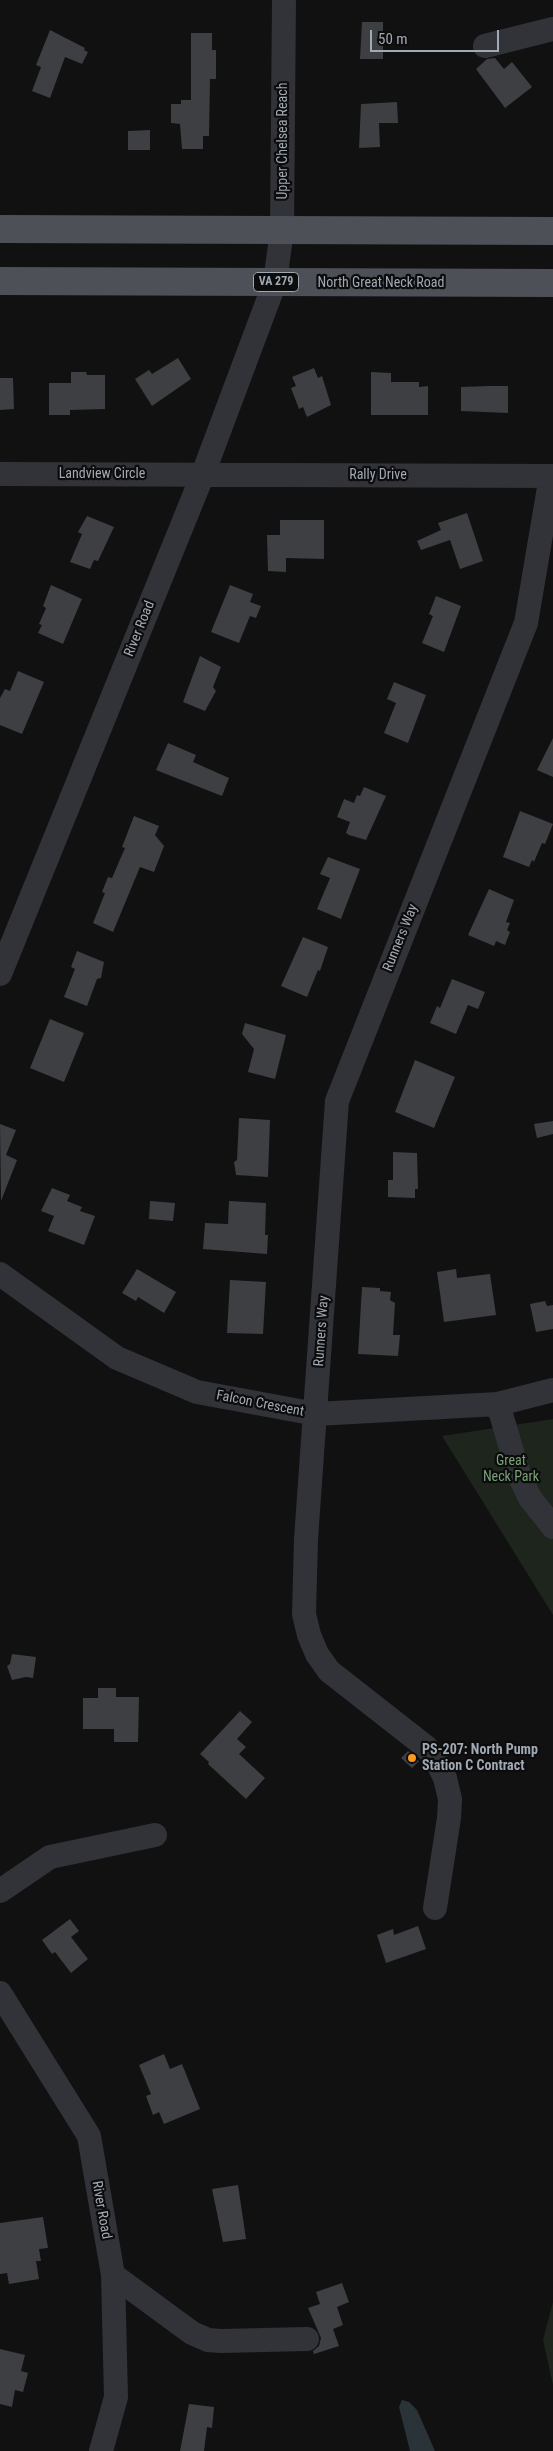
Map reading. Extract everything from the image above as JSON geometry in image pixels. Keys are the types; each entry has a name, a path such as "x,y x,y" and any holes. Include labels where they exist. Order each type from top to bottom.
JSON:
{"main road":[{"path":"0,228 553,231"},
{"name":"North Great Neck Road","path":"0,281 553,283"}],"street":[{"name":"Upper Chelsea Reach","path":"275,282 282,230 284,0"},
{"path":"484,46 553,29"},
{"name":"River Road","path":"0,974 204,474 275,282"},
{"name":"Landview Circle","path":"0,474 204,474"},
{"name":"Rally Drive","path":"204,474 552,476"},
{"name":"Runners Way","path":"434,1908 449,1818 450,1799 445,1778 437,1762 426,1747 329,1671 317,1654 308,1635 304,1614 306,1539 337,1101 526,623 552,476"},
{"name":"Falcon Crescent","path":"0,1274 117,1358 197,1392 316,1414 498,1404 553,1390"},
{"path":"498,1404 519,1475 530,1498 553,1527"},
{"path":"0,1891 50,1858 155,1835"},
{"name":"River Road","path":"0,1993 89,2136 113,2275 116,2397 101,2451"},
{"path":"113,2275 192,2334 208,2340 307,2339"}],"green space":[{"name":"Great Neck Park","path":"553,1419 553,1615 442,1436"},
{"path":"553,2302 553,2385 543,2340"}],"shaded area":[{"path":"402,2400 409,2402 417,2410 435,2451 410,2451 399,2407"}],"building":[{"path":"362,22 383,22 383,59 360,59"},
{"path":"50,30 85,48 84,50 88,52 82,64 65,57 50,98 32,91 41,67 36,65"},
{"path":"191,33 212,33 212,50 216,50 216,79 210,79 209,136 203,136 203,149 182,149 180,124 171,123 171,104 181,104 181,100 191,100"},
{"path":"495,58 504,69 512,62 532,87 505,108 476,69 487,59"},
{"path":"397,102 398,123 379,123 380,147 359,148 361,104"},
{"path":"150,130 150,150 128,150 128,131"},
{"path":"178,358 191,379 152,406 135,379 149,370 152,374"},
{"path":"314,368 318,378 322,376 331,405 307,417 303,407 299,409 291,388 296,386 292,377"},
{"path":"71,372 86,372 87,375 105,375 105,409 70,410 70,415 49,415 49,383 71,383"},
{"path":"371,372 391,373 391,382 419,382 419,387 428,386 428,415 371,415"},
{"path":"0,378 13,378 14,409 0,410"},
{"path":"508,386 508,413 461,411 461,387"},
{"path":"467,513 483,561 460,569 450,540 421,550 417,541 441,530 438,523"},
{"path":"87,516 114,527 98,561 94,560 90,569 70,562 82,534 78,532"},
{"path":"280,520 324,520 324,559 286,558 286,572 268,571 267,535 280,535"},
{"path":"51,585 82,599 63,644 38,633 42,625 39,624 46,608 43,606"},
{"path":"230,585 253,594 250,602 261,606 256,618 250,616 239,643 211,632"},
{"path":"436,596 461,606 444,652 422,643 433,616 429,614"},
{"path":"200,656 221,667 213,687 216,691 205,711 183,702"},
{"path":"18,671 44,682 22,734 0,725 0,698 5,689 10,691"},
{"path":"394,682 426,695 408,743 384,733 396,703 387,699"},
{"path":"553,738 553,777 537,770"},
{"path":"168,743 196,755 193,762 229,778 222,796 156,770"},
{"path":"364,787 386,796 366,840 346,833 350,822 337,817 344,799 354,803 357,795 360,796"},
{"path":"520,811 553,824 545,844 542,843 534,862 532,860 529,867 503,857"},
{"path":"134,816 159,826 155,835 164,846 154,872 140,867 113,932 93,923 105,893 102,892 108,877 112,878 125,848 122,847"},
{"path":"328,857 360,869 341,919 317,909 330,878 320,874"},
{"path":"489,889 514,900 506,922 510,923 507,930 510,932 505,945 496,941 494,946 468,935"},
{"path":"303,937 328,947 320,971 318,970 307,997 281,986"},
{"path":"77,951 104,962 101,978 97,979 87,1006 64,997 75,969 71,967"},
{"path":"452,979 485,992 478,1009 468,1005 456,1034 430,1023 437,1006 440,1008"},
{"path":"50,1019 84,1033 64,1082 30,1068"},
{"path":"245,1023 286,1035 275,1079 248,1072 254,1049 242,1034"},
{"path":"415,1060 455,1077 434,1128 395,1112"},
{"path":"239,1118 270,1120 268,1177 236,1175 234,1162 237,1160"},
{"path":"553,1121 553,1134 537,1138 534,1124"},
{"path":"0,1124 16,1130 6,1155 17,1160 1,1201"},
{"path":"393,1152 417,1153 418,1189 415,1189 415,1198 388,1197 388,1180 393,1180"},
{"path":"52,1188 70,1195 67,1201 82,1207 80,1211 95,1216 84,1245 48,1231 54,1216 41,1211"},
{"path":"150,1201 175,1203 173,1221 149,1219"},
{"path":"229,1201 266,1203 265,1235 268,1235 267,1254 203,1249 205,1223 228,1224"},
{"path":"137,1269 176,1292 164,1313 138,1297 136,1301 122,1293"},
{"path":"456,1269 457,1278 490,1274 496,1315 444,1322 437,1272"},
{"path":"230,1280 266,1282 263,1334 227,1333"},
{"path":"362,1287 380,1288 380,1291 391,1292 390,1300 395,1303 393,1335 400,1335 398,1356 358,1354"},
{"path":"545,1301 547,1306 553,1305 553,1329 536,1332 530,1304"},
{"path":"12,1654 36,1657 33,1678 26,1677 12,1680 7,1666 10,1664"},
{"path":"98,1688 116,1688 116,1697 139,1697 138,1742 114,1742 114,1729 83,1729 83,1698 98,1698"},
{"path":"240,1711 252,1722 237,1739 246,1747 239,1754 265,1778 246,1799 208,1764 209,1762 200,1754"},
{"name":"PS-207: North Pump Station C Contract","path":"408,1751 419,1761 412,1768 401,1758"},
{"path":"70,1919 79,1931 71,1937 88,1959 71,1973 55,1952 52,1954 42,1940"},
{"path":"418,1926 426,1949 386,1963 377,1935 393,1929 394,1935"},
{"path":"164,2054 170,2069 182,2064 200,2109 164,2124 159,2112 153,2115 146,2096 151,2094 139,2065"},
{"path":"238,2185 246,2239 223,2242 212,2189"},
{"path":"43,2217 48,2248 39,2249 41,2261 36,2261 39,2279 9,2284 7,2273 0,2274 0,2223"},
{"path":"342,2283 349,2302 337,2307 343,2325 333,2329 339,2346 314,2354 313,2351 319,2346 321,2338 308,2308 320,2304 316,2292"},
{"path":"0,2349 25,2355 21,2371 28,2373 23,2392 15,2390 12,2407 0,2404"},
{"path":"189,2404 214,2407 212,2428 207,2427 204,2451 180,2451"}],"place":[{"name":"PS-207: North Pump Station C Contract","path":"412,1758"}]}
